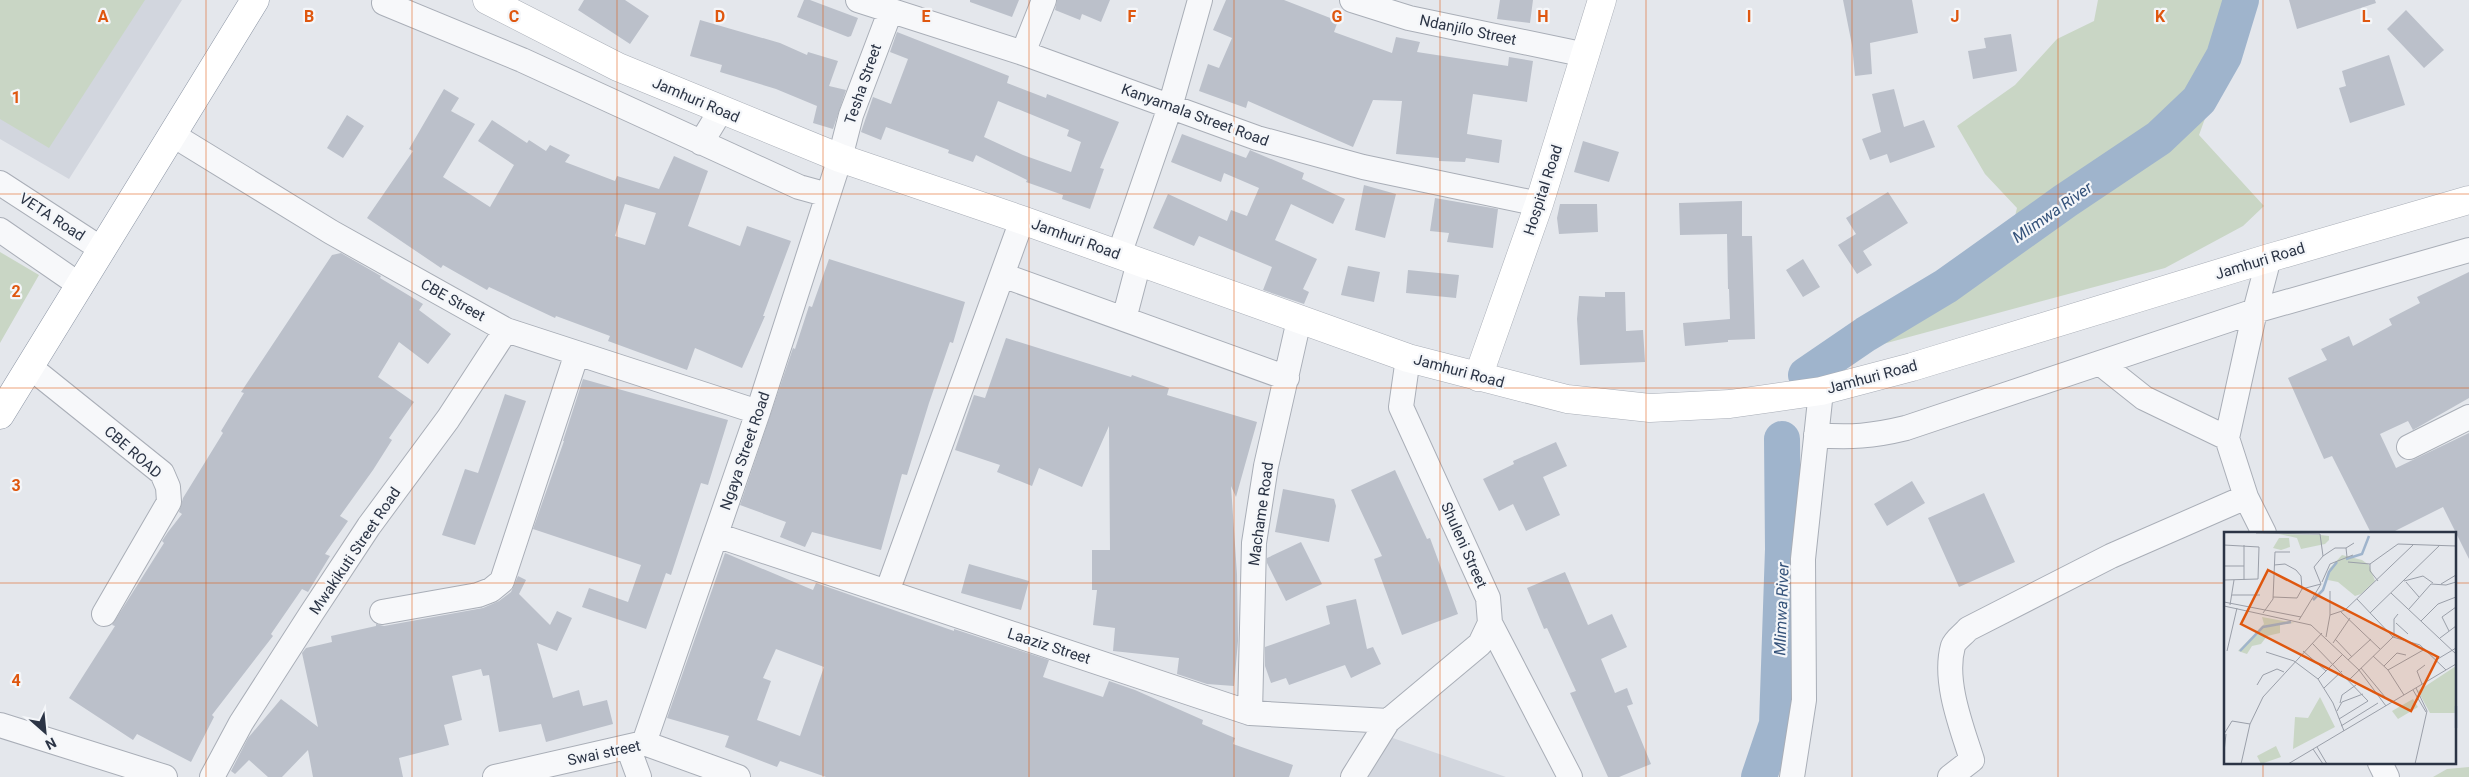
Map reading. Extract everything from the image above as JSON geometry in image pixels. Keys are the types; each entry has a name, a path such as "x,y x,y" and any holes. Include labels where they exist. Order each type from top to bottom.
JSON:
{"main road":[{"path":"0,415 256,0"},
{"name":"Jamhuri Road","path":"486,0 618,67 840,158 1022,220 1299,320 1408,358 1478,377 1568,399 1650,408 1730,404 1821,391 1912,367 2269,258 2469,200"},
{"name":"Hospital Road","path":"1478,377 1539,204 1602,0"}],"street":[{"name":"Kanyamala Street Road","path":"858,0 890,12 1023,53 1257,138 1312,155 1539,204"},
{"path":"1023,53 1044,0"},
{"path":"1124,319 1129,258 1200,0"},
{"name":"Ndanjílo Street","path":"1352,0 1409,18 1586,54"},
{"path":"384,3 534,65 799,187 828,195"},
{"name":"Tesha Street","path":"840,158 851,114 890,12"},
{"path":"534,65 552,34"},
{"path":"631,111 649,80"},
{"path":"701,143 721,110"},
{"name":"CBE Street","path":"173,135 331,232 506,330 758,412"},
{"name":"Ngaya Street Road","path":"636,745 716,535 840,158"},
{"name":"VETA Road","path":"0,183 103,250"},
{"path":"887,592 1022,220"},
{"path":"0,230 81,286"},
{"path":"1816,435 1850,438 1873,436 1906,428 2255,311 2469,250"},
{"path":"2264,532 2246,497 2227,438 2255,311 2269,258"},
{"path":"1002,275 1287,378"},
{"name":"Machame Road","path":"1250,713 1254,543 1266,466 1299,320"},
{"name":"Mwakikuti Street Road","path":"212,777 241,723 311,614 369,526 448,419 506,330"},
{"path":"382,612 478,594 491,590 502,581 577,353"},
{"name":"Shuleni Street","path":"1408,358 1401,407 1488,598 1490,623"},
{"path":"2100,363 2144,398 2227,438"},
{"name":"CBE ROAD","path":"30,367 162,474 168,487 169,502 104,614"},
{"path":"1792,777 1804,700 1803,559 1821,391"},
{"path":"2409,447 2469,417"},
{"path":"1950,777 1976,769 1953,700 1951,660 1954,644 1968,629 2111,556 2246,497"},
{"name":"Laaziz Street","path":"716,535 1250,713 1388,721"},
{"path":"1353,777 1388,721 1480,644 1490,623"},
{"path":"1490,623 1570,777"},
{"path":"6,733 165,777"},
{"path":"636,745 639,777"},
{"name":"Swai street","path":"495,777 636,745 738,777"},
{"path":"2380,764 2387,777"}],"shaded area":[{"path":"0,0 182,0 69,179 0,139"},
{"path":"1384,735 1506,777 1368,777"}],"green space":[{"path":"0,0 145,0 49,148 0,119"},
{"path":"2098,0 2248,0 2199,135 2264,206 2243,226 2165,268 1883,344 1824,354 1854,331 1942,279 2012,229 2017,208 1985,174 1957,126 2015,85 2057,39 2094,21"},
{"path":"0,252 39,275 0,343"},
{"path":"2469,767 2469,777 2433,777 2447,769"}],"building":[{"path":"584,0 625,0 649,16 630,44 578,10"},
{"path":"804,0 810,0 858,18 851,36 848,37 797,17"},
{"path":"970,0 1019,0 1012,17 970,2"},
{"path":"1057,0 1110,0 1101,22 1082,14 1080,20 1055,10"},
{"path":"1226,0 1284,0 1338,21 1334,32 1392,53 1396,37 1420,42 1417,52 1508,66 1509,57 1533,61 1527,102 1473,94 1467,134 1502,140 1499,163 1466,158 1465,162 1439,161 1439,158 1396,154 1402,101 1373,100 1353,147 1248,101 1246,108 1199,91 1208,64 1219,68 1232,38 1213,30"},
{"path":"1500,0 1533,0 1530,23 1497,19"},
{"path":"1843,0 1912,0 1918,33 1870,43 1872,74 1855,76 1852,45"},
{"path":"2289,0 2375,0 2376,3 2297,29"},
{"path":"2406,10 2444,50 2424,68 2387,29"},
{"path":"700,20 780,43 807,55 808,52 838,61 829,86 846,90 833,129 813,123 817,106 776,89 720,72 722,65 690,56"},
{"path":"897,32 1009,76 1007,83 1046,98 1047,94 1119,122 1100,168 1104,169 1090,209 1062,199 1063,195 1026,182 1027,180 976,155 973,162 948,153 949,150 886,127 881,140 861,132 873,97 891,104 908,59 890,52","holes":["998,101 1069,130 1067,136 1081,142 1071,172 1023,155 984,137"]},
{"path":"2011,34 2017,71 1973,79 1968,51 1986,48 1984,38"},
{"path":"2389,55 2405,105 2350,123 2339,88 2346,86 2342,71"},
{"path":"444,89 459,98 451,111 475,124 443,177 490,207 514,165 478,141 492,120 527,143 529,140 546,151 550,145 570,155 565,162 615,181 617,176 659,189 674,156 708,171 688,226 740,246 747,226 791,241 763,316 765,316 742,368 695,348 687,370 608,341 610,336 556,316 555,318 489,287 487,290 443,265 441,268 367,218 413,151 409,149","holes":["625,204 656,213 645,245 615,236"]},
{"path":"1894,89 1904,127 1924,120 1935,147 1890,163 1887,154 1870,160 1862,139 1881,132 1872,94"},
{"path":"347,115 364,126 343,158 327,148"},
{"path":"1182,134 1246,158 1250,150 1304,173 1302,179 1345,199 1333,224 1291,204 1275,240 1317,259 1303,289 1309,292 1304,304 1263,290 1272,267 1199,236 1194,246 1153,228 1168,194 1227,221 1231,210 1247,216 1259,188 1224,173 1221,182 1171,162"},
{"path":"1583,141 1619,152 1609,182 1574,172"},
{"path":"1364,185 1396,194 1385,238 1355,230"},
{"path":"1888,192 1908,223 1863,251 1872,265 1857,274 1838,245 1856,234 1846,218"},
{"path":"1435,198 1498,209 1493,248 1447,242 1449,233 1430,231"},
{"path":"1742,201 1742,236 1752,236 1755,339 1728,340 1728,342 1685,346 1683,323 1730,319 1727,234 1680,235 1679,203"},
{"path":"1560,204 1597,204 1598,232 1559,234 1557,218"},
{"path":"341,253 381,276 380,278 423,304 419,310 451,334 428,364 399,342 378,377 414,402 389,438 392,440 373,470 340,516 348,521 325,554 330,556 308,592 302,589 271,634 273,636 212,715 214,717 191,762 137,734 133,740 69,698 115,626 112,625 164,543 162,541 182,514 179,512 183,498 223,433 221,431 244,393 241,392 332,255"},
{"path":"829,259 965,302 953,343 950,342 929,403 907,475 902,474 881,550 812,532 805,547 780,537 786,522 740,505 793,348 795,349 809,306 812,307"},
{"path":"1803,259 1820,287 1803,297 1786,270"},
{"path":"1348,266 1380,272 1374,302 1341,295"},
{"path":"1408,270 1459,275 1456,298 1406,293"},
{"path":"2469,272 2469,398 2413,430 2408,421 2380,434 2396,468 2469,433 2469,559 2443,507 2393,532 2370,532 2332,456 2324,459 2288,378 2327,360 2321,349 2349,336 2353,346 2392,325 2389,319 2420,303 2417,297"},
{"path":"1605,292 1625,292 1626,331 1643,330 1645,362 1580,365 1577,319 1579,296 1605,297"},
{"path":"1006,338 1131,377 1132,375 1169,388 1167,395 1257,422 1236,497 1231,486 1237,574 1238,641 1234,686 1207,684 1177,674 1179,658 1113,651 1115,628 1093,625 1097,590 1092,590 1092,550 1110,550 1109,426 1082,487 1039,468 1032,486 997,472 1000,465 955,450 974,395 985,398"},
{"path":"583,379 728,420 708,485 701,483 671,575 666,573 646,629 582,607 589,588 628,602 641,565 533,529 564,441"},
{"path":"505,394 526,401 475,545 442,535 465,469 478,473"},
{"path":"1556,442 1567,466 1543,477 1560,515 1526,531 1513,504 1499,511 1483,479 1514,464 1513,461"},
{"path":"1395,470 1427,539 1430,538 1458,614 1402,635 1374,559 1382,556 1351,490"},
{"path":"1912,481 1925,503 1887,526 1874,504"},
{"path":"1283,489 1334,499 1336,506 1329,542 1275,532"},
{"path":"1984,493 2015,562 1959,587 1928,518"},
{"path":"1301,542 1322,584 1286,601 1267,563 1267,558"},
{"path":"725,553 813,590 816,583 954,631 954,629 1049,660 1043,677 1103,697 1109,681 1135,690 1203,720 1202,724 1235,738 1233,744 1293,765 1289,777 826,777 780,761 777,767 725,747 729,736 667,718","holes":["776,649 824,667 800,736 757,720 771,681 763,678"]},
{"path":"969,564 1029,581 1021,610 961,593"},
{"path":"1565,572 1588,625 1612,614 1627,647 1601,659 1615,693 1627,688 1633,704 1627,706 1651,764 1619,777 1608,777 1570,693 1576,691 1547,628 1544,629 1527,588"},
{"path":"518,576 526,580 519,594 550,625 557,611 572,618 557,651 537,643 553,698 579,690 583,706 607,700 613,724 546,742 541,724 499,732 489,675 483,676 481,669 452,676 462,720 444,725 449,745 399,758 403,777 313,777 308,750 282,777 268,777 249,760 235,774 231,771 248,738 281,699 318,727 302,653 306,648 332,642 331,636 376,626 376,624 384,626 483,608 499,601 511,592"},
{"path":"1356,599 1367,649 1373,647 1381,664 1351,678 1345,665 1289,685 1286,678 1271,683 1265,666 1265,647 1330,624 1326,606"}],"waterway":[{"name":"Mlimwa River","path":"1806,375 1866,334 1946,286 2065,201 2159,138 2199,100 2224,56 2241,0"},
{"name":"Mlimwa River","path":"1759,777 1777,724 1783,549 1782,439"}]}
